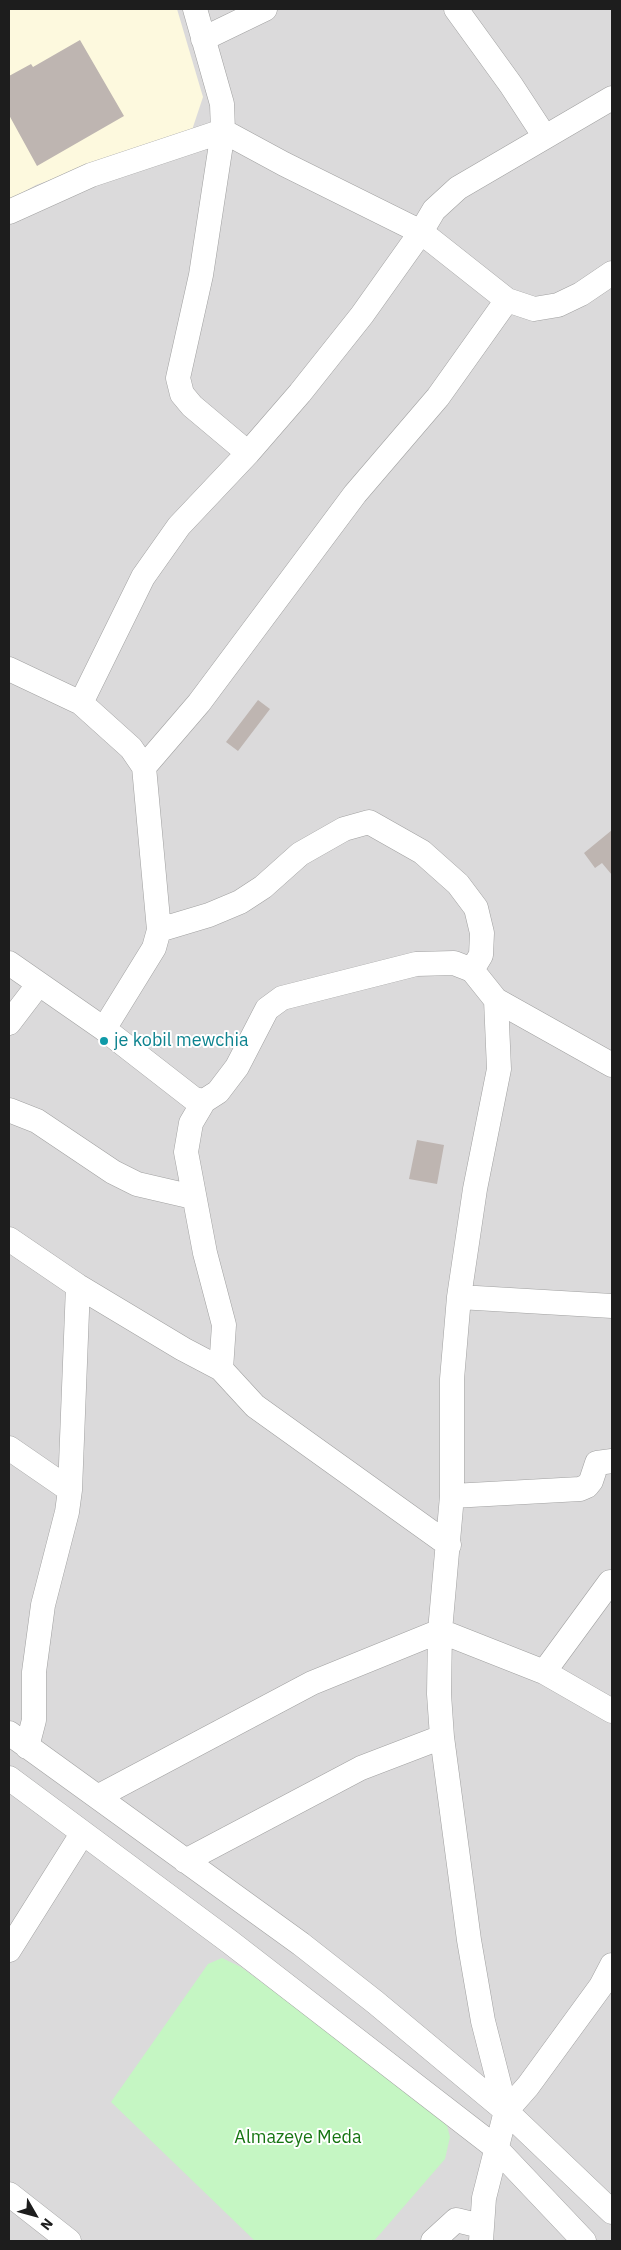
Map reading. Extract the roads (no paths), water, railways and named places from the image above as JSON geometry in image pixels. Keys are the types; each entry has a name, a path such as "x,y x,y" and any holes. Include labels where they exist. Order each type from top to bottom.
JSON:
{"street":[{"path":"195,9 222,104 223,131 201,275 178,378 182,394 192,406 248,454"},
{"path":"204,39 265,9"},
{"path":"456,9 511,85 545,137"},
{"path":"81,703 143,577 179,526 248,454 300,393 362,315 422,232 434,210 458,188 612,98"},
{"path":"9,212 92,175 223,131 284,164 422,232 507,300 534,309 558,305 580,294 612,273"},
{"path":"144,767 200,703 355,494 438,397 507,300"},
{"path":"9,669 81,703 131,748 144,767 159,930 154,948 104,1029"},
{"path":"159,930 209,915 240,902 263,887 300,854 344,829 369,822 422,852 458,884 476,908 482,933 481,955 472,970"},
{"path":"9,963 104,1029 194,1099 204,1101"},
{"path":"221,1369 224,1325 193,1198 186,1152 191,1123 204,1101 218,1092 237,1067 268,1009 282,998 416,964 454,963 472,970 496,1000 612,1065"},
{"path":"9,1023 38,984"},
{"path":"496,1000 499,1069 475,1189 459,1297 452,1379 452,1496 440,1631 439,1694 442,1736 471,1949 483,2021 506,2111"},
{"path":"9,1110 37,1121 112,1172 137,1184 193,1198"},
{"path":"9,1239 78,1286 183,1349 221,1369 255,1406 449,1545"},
{"path":"78,1286 70,1490 67,1512 43,1605 34,1672 34,1720 18,1740 99,1796 185,1862 323,1962 506,2111 612,2212"},
{"path":"459,1297 612,1306"},
{"path":"9,1448 70,1490"},
{"path":"452,1496 580,1489 587,1486 596,1464 612,1461"},
{"path":"544,1672 610,1582"},
{"path":"99,1796 312,1683 440,1631 544,1672 612,1711"},
{"path":"185,1862 361,1768 442,1736"},
{"path":"9,1778 230,1942 495,2147 584,2241"},
{"path":"9,1950 82,1834"},
{"path":"433,2241 456,2220 481,2234 484,2198 495,2147 506,2111 528,2086 601,1986 612,1965"},
{"path":"9,2194 69,2241"}],"place":[{"name":"je kobil mewchia","path":"104,1041"}],"park label":[{"name":"Almazeye Meda","path":"298,2138"}]}
